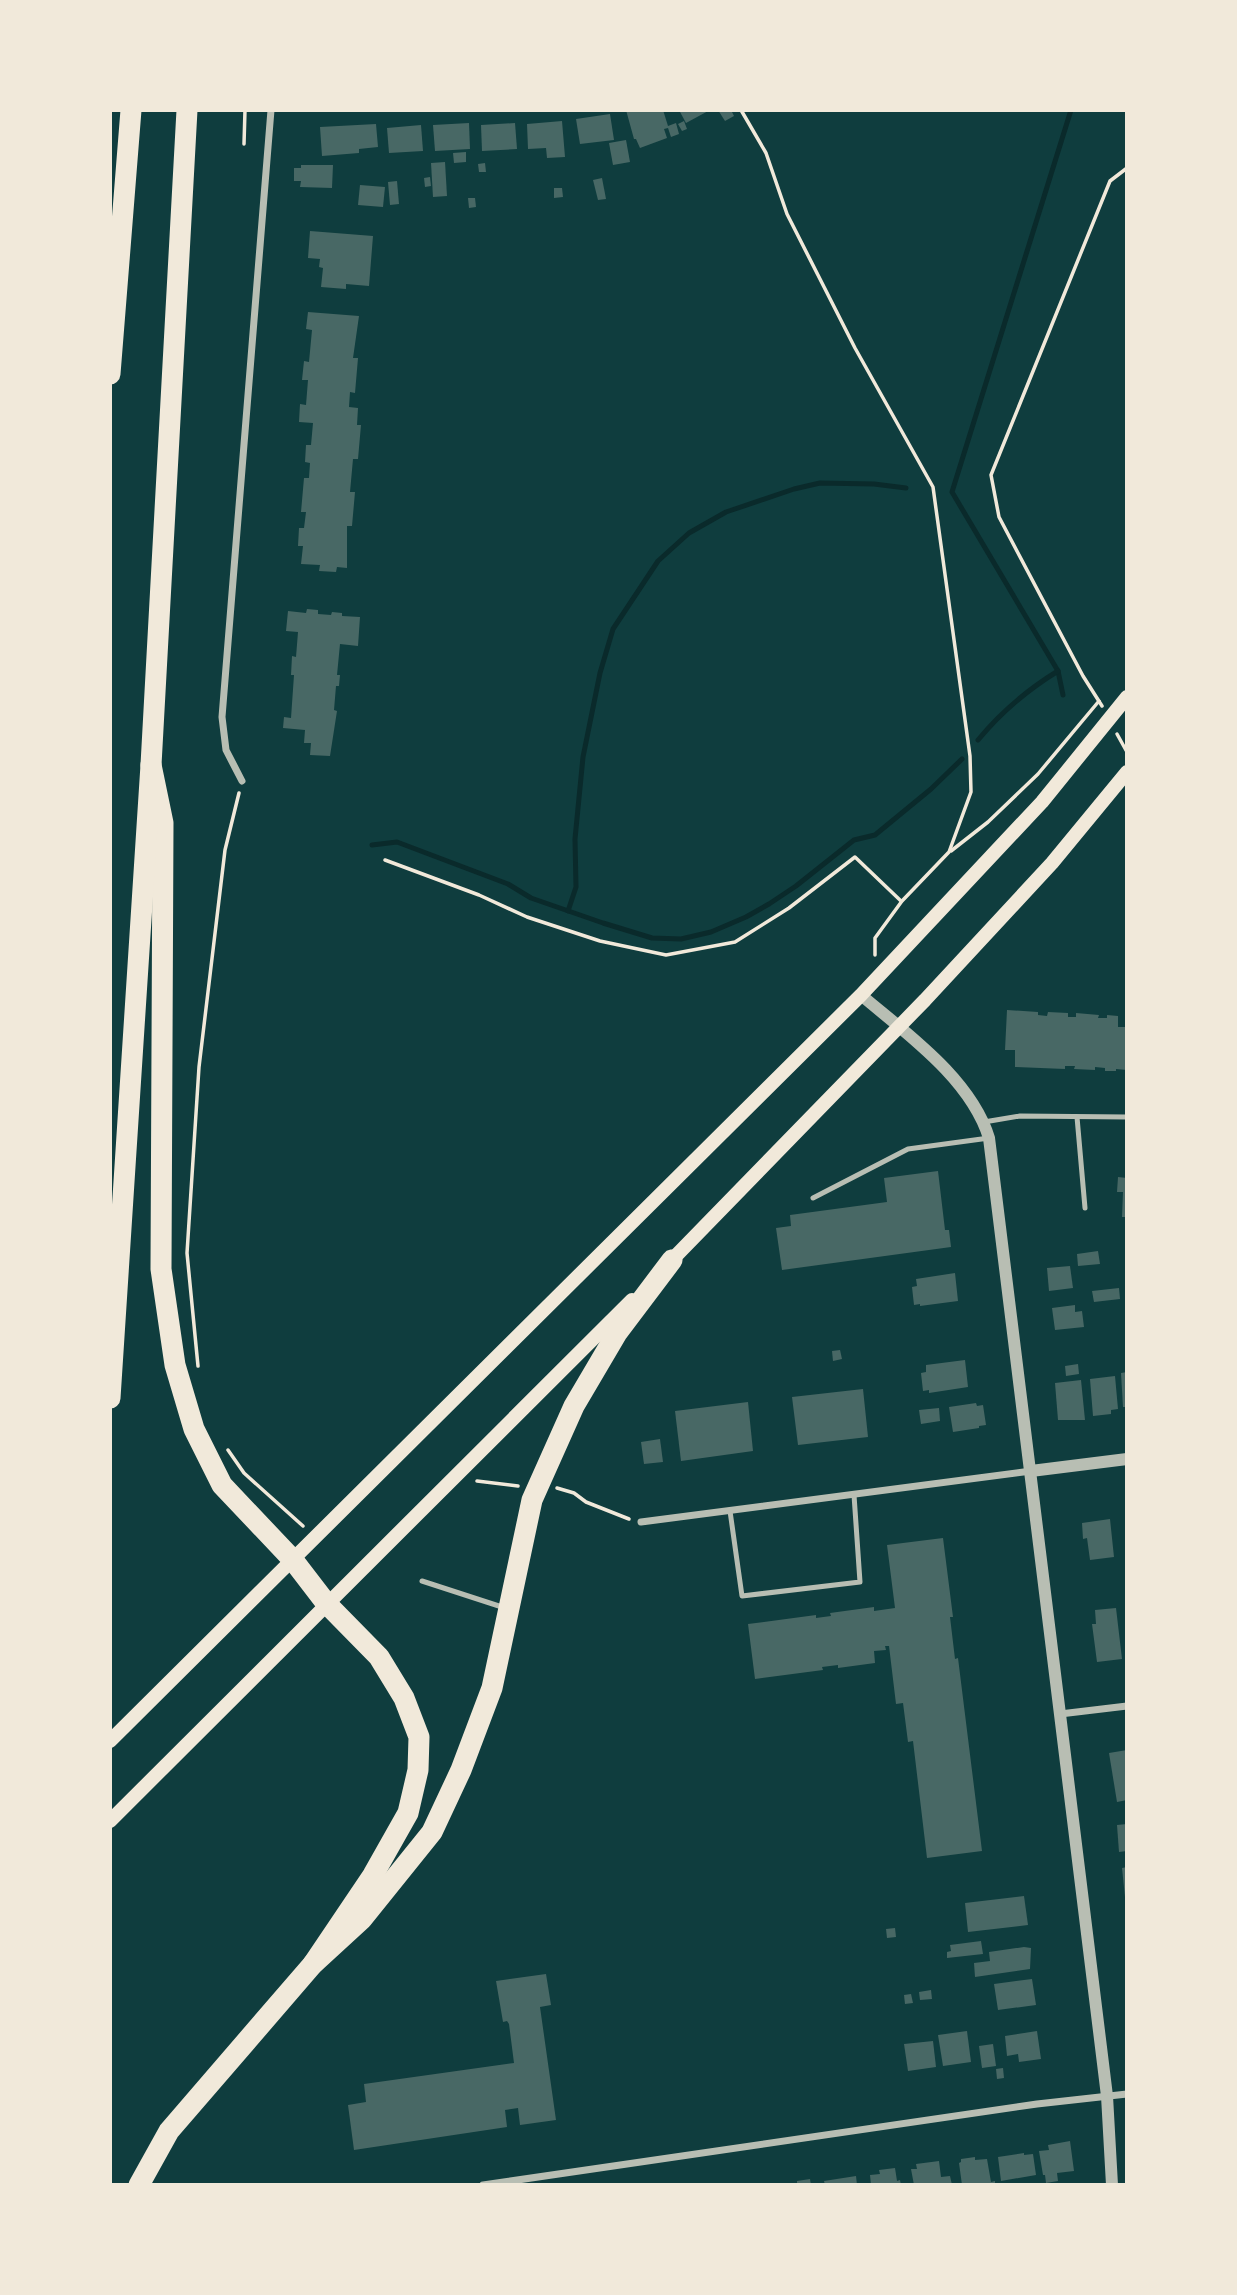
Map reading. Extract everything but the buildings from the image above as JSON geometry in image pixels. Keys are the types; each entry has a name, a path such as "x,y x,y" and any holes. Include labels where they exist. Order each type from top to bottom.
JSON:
{"highway":[{"path":"110,374 131,110"},
{"path":"110,1398 151,765 187,110"},
{"path":"139,2185 170,2131 313,1964 373,1875 408,1814 418,1770 419,1737 404,1698 379,1657 326,1603 293,1560 222,1485 194,1429 175,1365 161,1269 163,823 151,765"},
{"path":"313,1964 362,1919 432,1832 461,1770 492,1688 532,1500 574,1406 617,1333 672,1260"}],"main road":[{"path":"110,1741 861,995 1042,803 1127,696"},
{"path":"110,1821 672,1260 898,1027 1052,863 1127,772"}],"street":[{"path":"242,781 226,750 222,717 271,110"},
{"path":"861,995 938,1064 970,1098 984,1122 989,1138 1107,2096 1112,2185"},
{"path":"642,1522 1127,1460"},
{"path":"1060,1714 1127,1706"},
{"path":"483,2185 1037,2104 1127,2094"}],"lane":[{"path":"984,1122 1020,1116 1127,1118"},
{"path":"1050,1116 1051,1126"},
{"path":"1077,1117 1084,1208"},
{"path":"813,1198 908,1149 989,1138"},
{"path":"730,1511 742,1596 860,1582 855,1495"},
{"path":"422,1581 509,1610"}],"path":[{"path":"244,144 245,110"},
{"path":"741,110 766,153 787,215 842,324 933,487 970,756 971,792 949,852"},
{"path":"1110,719 1083,676 999,517 991,475 1110,181 1127,167"},
{"path":"875,955 876,937 902,901 949,852 988,822 1038,774 1099,701"},
{"path":"199,1377 187,1253 200,1067 225,850 242,781"},
{"path":"385,860 479,895 527,917 600,941 666,955 735,942 789,908 855,857 902,901"},
{"path":"224,1444 244,1473 303,1526"},
{"path":"477,1481 564,1489 586,1502 642,1522"}],"waterway":[{"path":"1063,695 1058,671 952,492 1071,110"},
{"path":"568,911 576,887 575,839 583,757 600,673 613,629 658,561 689,533 726,512 794,489 820,483 874,484 906,488"},
{"path":"978,740 1015,702 1058,671"},
{"path":"372,845 397,842 508,884 531,898 603,923 652,938 681,939 711,932 769,904 854,840 875,835 931,789 962,759"}]}
